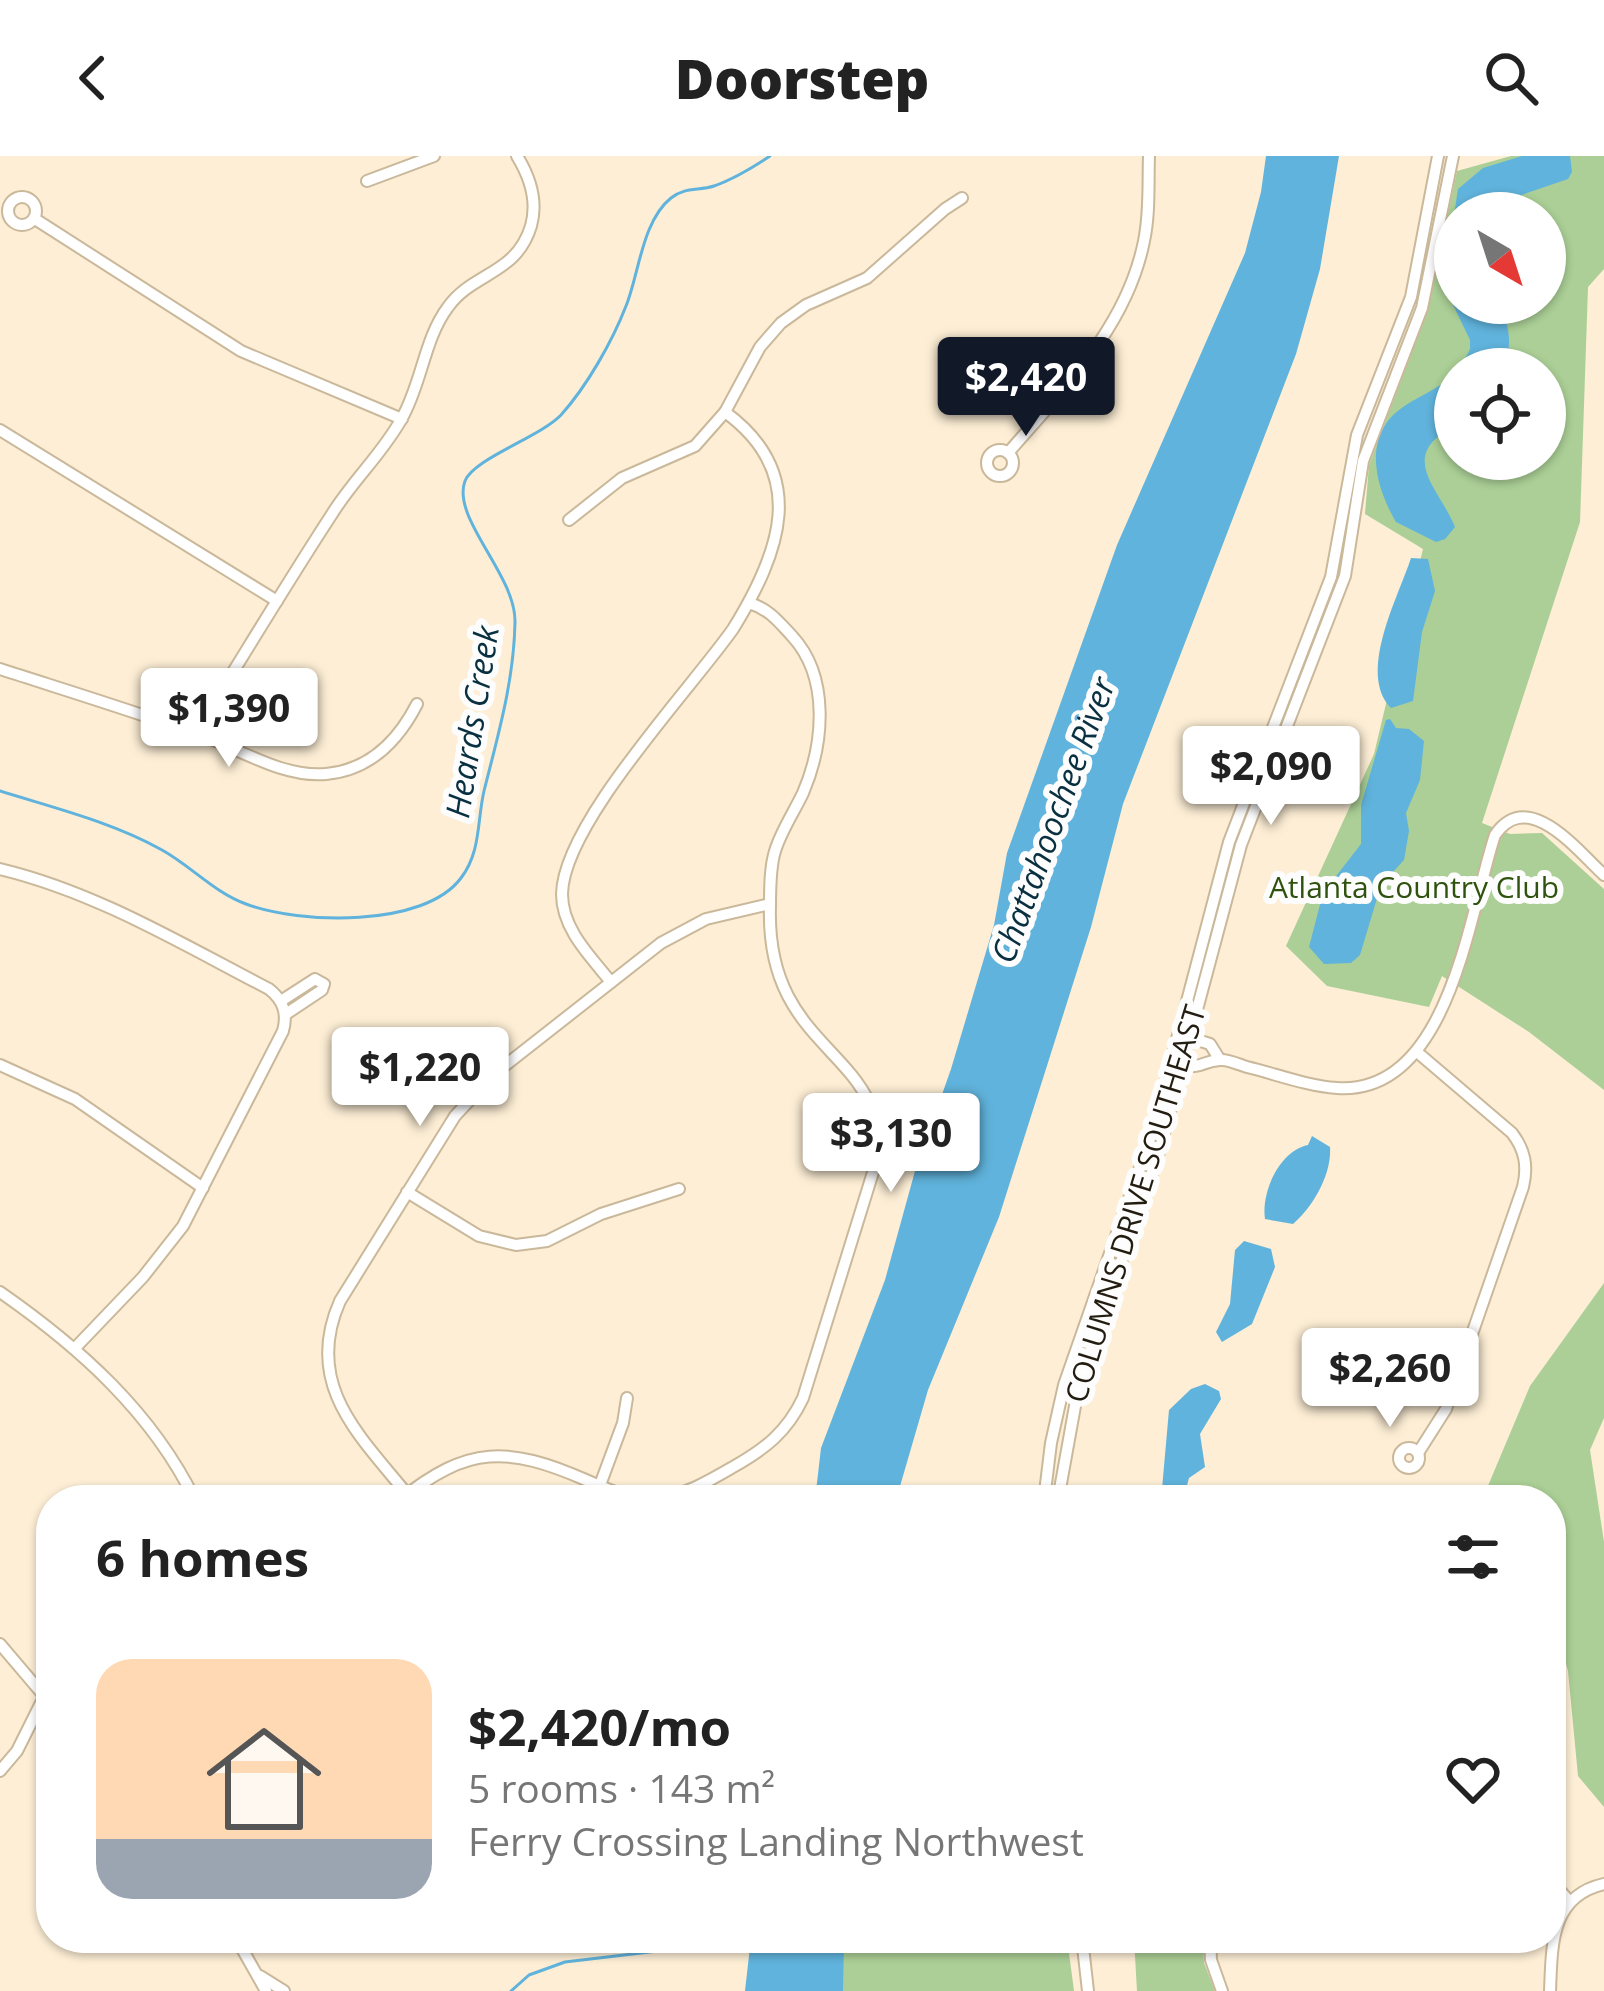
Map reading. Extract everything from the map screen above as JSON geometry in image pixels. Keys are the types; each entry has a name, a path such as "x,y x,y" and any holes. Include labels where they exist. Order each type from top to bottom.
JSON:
{"street":[{"path":"367,182 434,156"},
{"path":"195,733 334,510 402,419 445,310 464,290 509,262 522,246 533,202 528,176 517,156"},
{"path":"1008,453 1090,358 1118,314 1144,239 1149,156"},
{"name":"COLUMNS DRIVE SOUTHEAST","path":"1061,1485 1079,1384 1159,1152 1238,814 1331,577 1357,435 1411,297 1438,156"},
{"name":"COLUMNS DRIVE SOUTHEAST","path":"1184,1035 1241,845 1345,576 1363,461 1422,308 1453,156"},
{"path":"569,520 622,478 694,446 725,412 760,347 781,322 806,305 867,278 944,208 962,198"},
{"path":"34,219 241,351 402,419"},
{"path":"611,982 577,940 566,916 562,895 572,854 593,813 716,654 749,603 776,539 780,495 760,444 725,412"},
{"path":"0,430 277,601"},
{"path":"696,1485 756,1454 782,1433 802,1398 874,1169 878,1136 872,1104 787,995 774,956 770,904 775,852 806,787 822,708 811,664 800,644 764,608 749,603"},
{"path":"0,669 195,733 288,771 330,774 357,766 382,752 417,704"},
{"path":"1177,1064 1200,1068 1220,1060 1320,1086 1351,1089 1389,1076 1418,1052 1448,994 1495,835 1504,823 1524,816 1542,821 1604,875"},
{"path":"0,869 73,892 134,919 269,989 284,1007 283,1031 203,1188 160,1258 76,1346"},
{"path":"395,1485 342,1412 332,1384 331,1325 340,1301 455,1116 478,1088 689,926 727,911 770,904"},
{"path":"1184,1035 1210,1044 1220,1060"},
{"path":"1418,1052 1512,1133 1523,1150 1526,1167 1450,1397 1418,1453"},
{"name":"COLUMNS DRIVE SOUTHEAST","path":"1046,1485 1064,1385 1177,1064"},
{"path":"0,1065 75,1099 203,1188"},
{"path":"407,1192 478,1236 517,1245 548,1240 601,1214 679,1189"},
{"path":"0,1292 76,1346 158,1437 186,1485"},
{"path":"421,1485 450,1465 496,1454 540,1460 599,1485 623,1424 627,1398"},
{"path":"0,1644 36,1687"},
{"path":"0,1771 36,1720"},
{"path":"1566,1910 1581,1892 1604,1884"},
{"path":"1566,1897 1570,1902"},
{"path":"245,1953 266,1991"},
{"path":"1084,1953 1088,1991"},
{"path":"1211,1953 1222,1991"},
{"path":"1550,1991 1552,1953"},
{"path":"254,1969 284,1991"}],"green space":[{"name":"Atlanta Country Club","path":"1511,156 1604,156 1604,269 1588,287 1580,522 1482,823 1510,834 1542,833 1604,889 1604,1090 1529,1032 1442,976 1429,1007 1327,986 1286,946 1374,754 1423,549 1365,514 1369,465 1428,310 1434,281 1434,324 1566,324 1566,192 1453,192 1457,171"},
{"path":"1604,1283 1604,1418 1590,1450 1604,1542 1604,1807 1578,1776 1566,1664 1566,1485 1488,1485 1530,1386"},
{"path":"824,1953 1069,1953 1074,1991 825,1991"},
{"path":"1135,1953 1204,1953 1215,1991 1137,1991"}],"water":[{"name":"Chattahoochee River","path":"1266,156 1339,156 1320,269 1296,354 1123,804 1091,927 999,1217 928,1390 900,1485 817,1485 821,1448 885,1280 915,1171 951,1069 994,925 1007,853 1117,545 1245,253"},
{"path":"1522,156 1570,156 1572,172 1568,179 1530,192 1458,192 1483,168"},
{"path":"1462,324 1507,324 1508,348 1470,348"},
{"path":"1434,389 1434,441 1425,461 1455,527 1436,542 1396,522 1378,479 1380,435 1399,410"},
{"path":"1411,558 1428,559 1435,591 1422,632 1413,701 1391,708 1382,693 1379,656"},
{"path":"1390,719 1396,728 1409,729 1424,741 1420,780 1406,813 1409,831 1404,860 1381,885 1360,955 1351,963 1324,964 1309,947 1323,893 1361,844 1361,805"},
{"path":"1312,1136 1330,1147 1320,1189 1293,1224 1265,1219 1274,1174"},
{"path":"1244,1241 1271,1249 1275,1267 1252,1324 1222,1342 1216,1332 1230,1304 1235,1250"},
{"path":"1205,1384 1219,1391 1221,1399 1200,1434 1205,1467 1187,1485 1162,1485 1169,1410 1191,1389"},
{"path":"749,1953 844,1953 843,1991 745,1991"}],"waterway":[{"name":"Heards Creek","path":"0,791 123,831 173,856 224,893 269,911 360,917 419,906 443,894 461,878 475,847 514,644 513,604 467,512 465,481 480,464 551,423 580,391 620,320 647,234 661,208 676,195 721,183 770,156"},
{"path":"511,1991 529,1975 565,1962 641,1953"}]}
